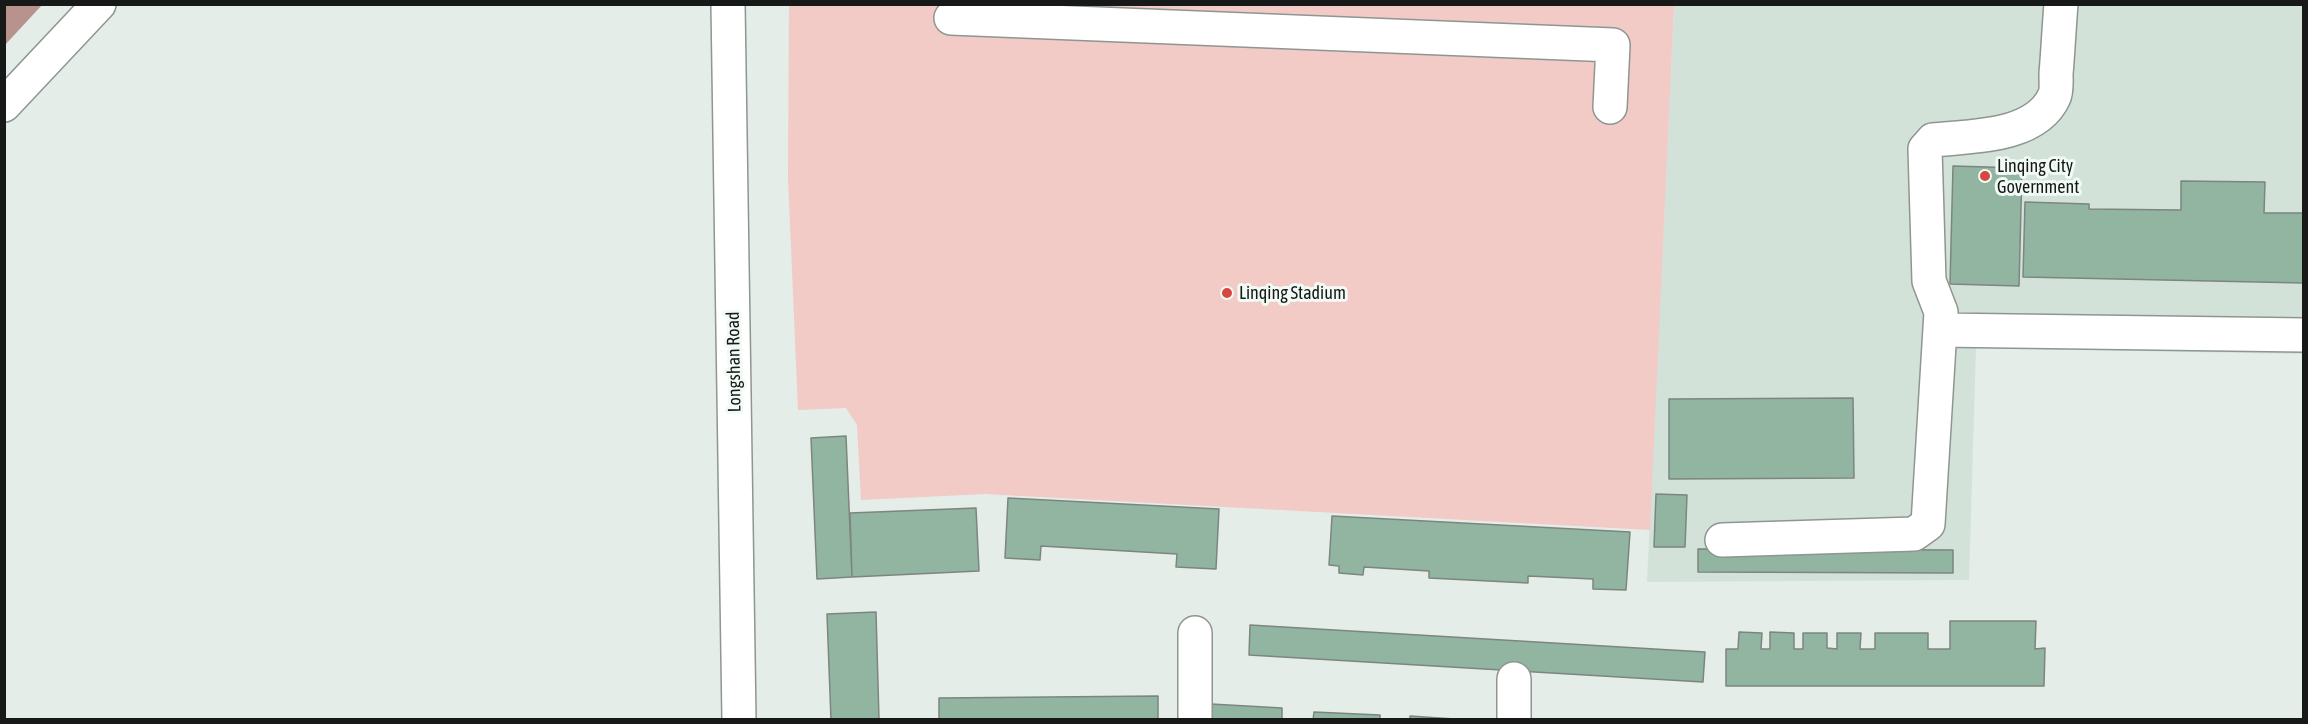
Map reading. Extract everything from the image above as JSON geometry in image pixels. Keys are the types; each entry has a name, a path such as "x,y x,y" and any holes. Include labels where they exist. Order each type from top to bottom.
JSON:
{"street":[{"path":"4,105 99,4"},
{"name":"Longshan Road","path":"728,4 739,720"},
{"path":"1722,540 1914,534 1928,524 1941,312 1929,281 1925,149 1933,140 1975,137 2006,131 2042,113 2055,96 2061,4"},
{"path":"951,18 1334,19 1613,45 1610,107"},
{"path":"1940,330 2304,335"},
{"path":"1194,720 1195,633"},
{"path":"1514,678 1514,720"}],"shaded area":[{"path":"4,5 42,5 5,45"},
{"name":"Linqing Stadium","path":"789,5 1674,5 1650,530 985,494 861,500 857,425 846,408 798,410 788,178"},
{"name":"Linqing City Government","path":"1674,5 2303,5 2303,354 1976,348 1969,580 1647,582"}],"building":[{"path":"1953,166 2022,168 2019,286 1950,284"},
{"path":"2181,181 2265,182 2264,213 2304,213 2304,283 2023,277 2025,202 2089,204 2089,209 2181,210"},
{"path":"1853,398 1854,478 1669,479 1669,399"},
{"path":"846,436 852,577 817,579 811,438"},
{"path":"1656,494 1687,495 1685,547 1654,547"},
{"path":"1008,498 1219,509 1216,569 1176,567 1177,554 1041,546 1040,560 1005,558"},
{"path":"976,508 979,571 852,577 850,513"},
{"path":"1332,516 1630,532 1626,590 1593,589 1593,579 1528,576 1528,583 1429,578 1429,571 1364,567 1363,575 1339,573 1339,566 1329,565"},
{"path":"1698,549 1953,550 1953,573 1698,572"},
{"path":"876,612 879,720 831,720 827,614"},
{"path":"1950,621 2036,621 2035,649 2045,648 2044,686 1726,686 1726,649 1738,649 1739,632 1762,633 1761,649 1770,649 1770,632 1794,633 1794,649 1803,649 1803,633 1827,633 1827,648 1837,649 1837,633 1861,633 1860,649 1875,649 1875,633 1928,633 1928,649 1950,649"},
{"path":"1250,625 1705,652 1703,682 1249,655"},
{"path":"1158,696 1158,720 939,720 939,698"},
{"path":"1211,704 1282,708 1282,720 1211,720"},
{"path":"1314,712 1380,715 1380,720 1313,720"},
{"path":"1410,716 1469,720 1410,720"}],"place":[{"name":"Linqing City Government","path":"1985,176"},
{"name":"Linqing Stadium","path":"1227,293"}]}
